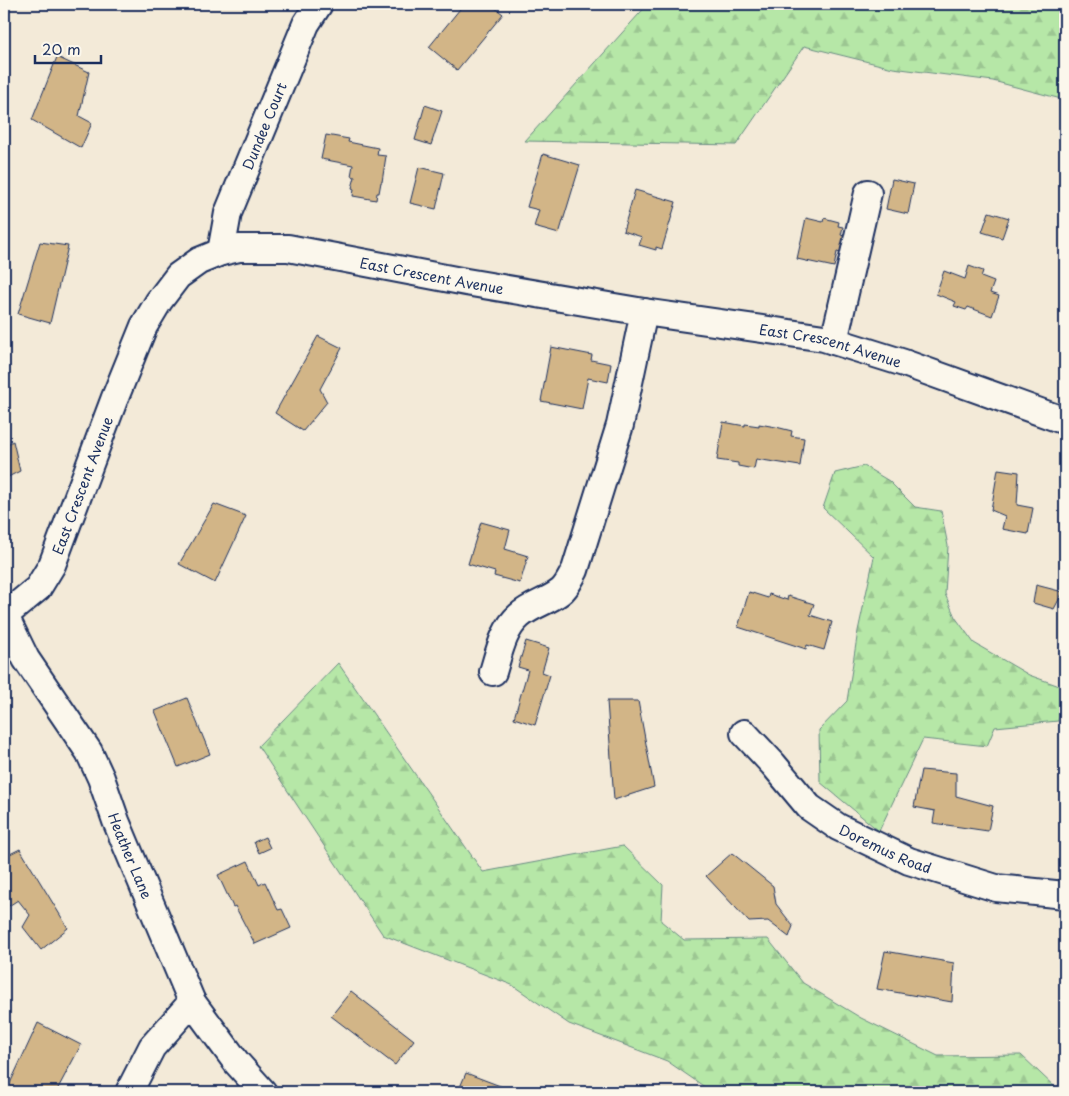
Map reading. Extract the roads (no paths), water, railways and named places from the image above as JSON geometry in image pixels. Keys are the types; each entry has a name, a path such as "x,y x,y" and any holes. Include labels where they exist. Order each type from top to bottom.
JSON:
{"street":[{"name":"Dundee Court","path":"221,252 228,213 306,24 319,4"},
{"path":"834,341 868,192"},
{"name":"East Crescent Avenue","path":"4,616 38,588 52,565 144,326 159,301 178,276 198,260 221,252 249,248 288,248 466,282 834,341 904,363 1065,421"},
{"path":"493,672 501,644 518,617 560,592 575,570 620,425 644,312"},
{"name":"Heather Lane","path":"4,616 26,659 89,752 192,1002 237,1063 263,1092"},
{"name":"Doremus Road","path":"744,733 809,807 838,827 909,862 996,888 1065,895"},
{"path":"129,1092 152,1047 192,1002"}]}
